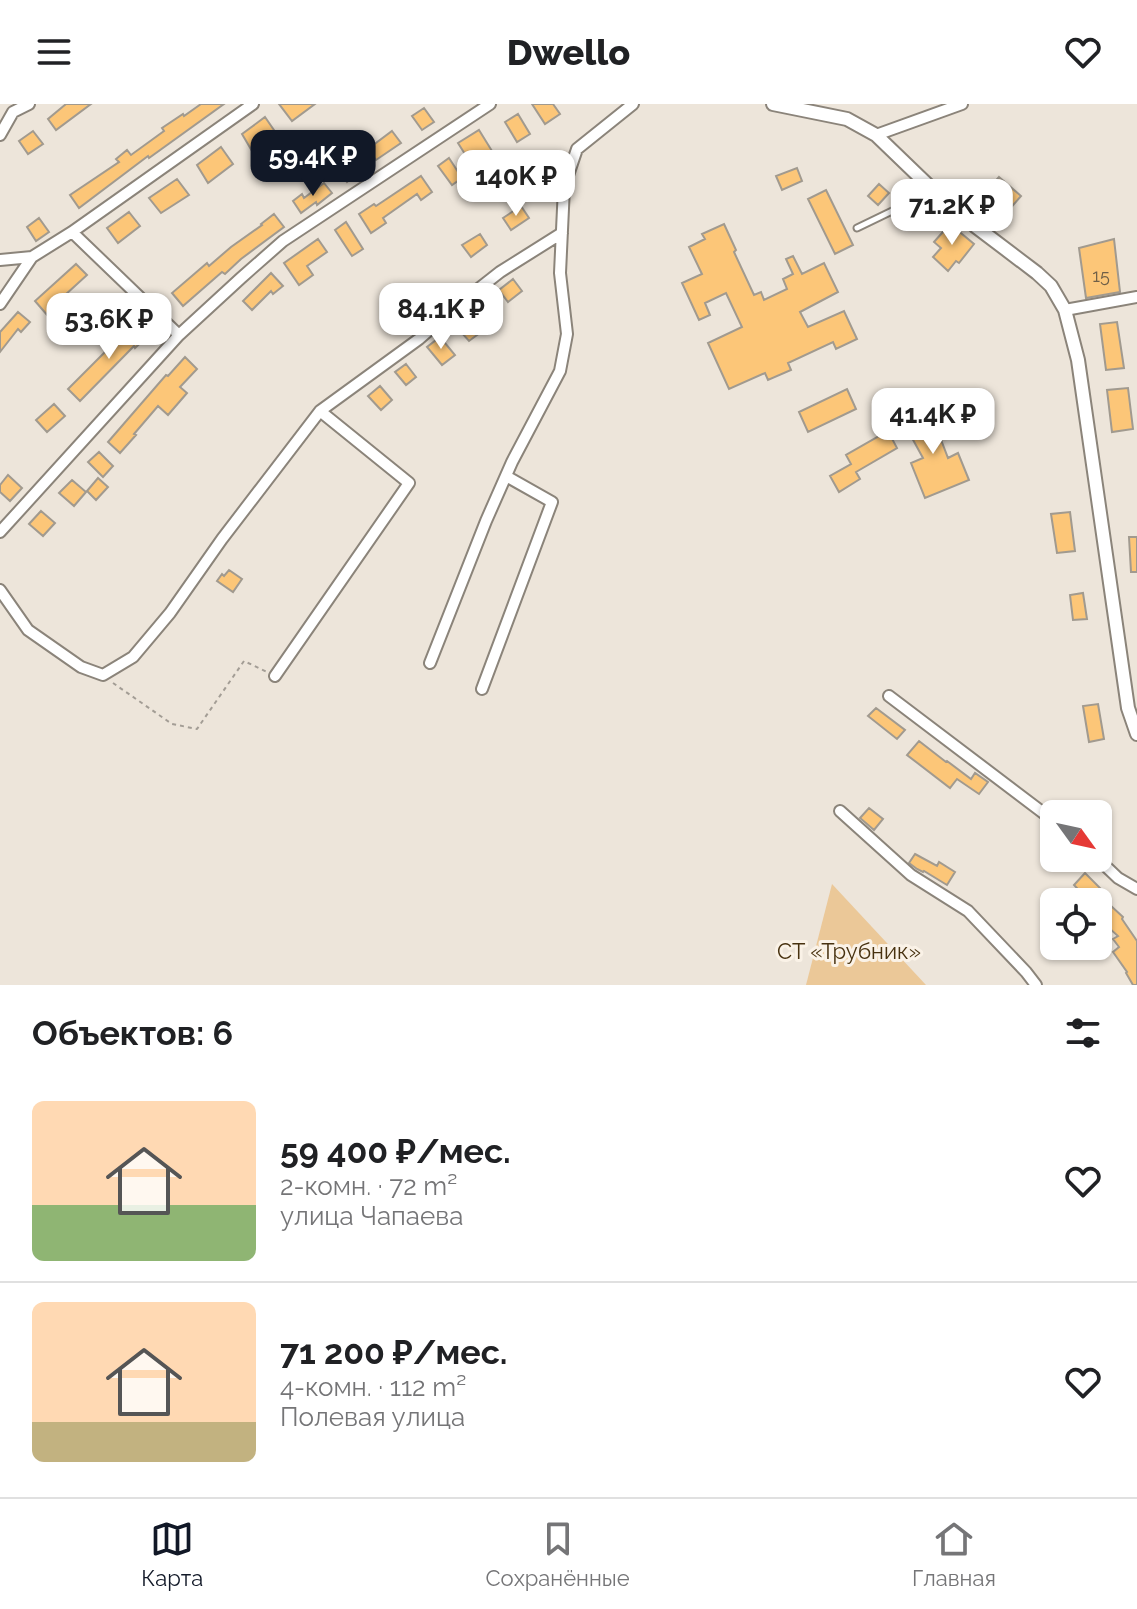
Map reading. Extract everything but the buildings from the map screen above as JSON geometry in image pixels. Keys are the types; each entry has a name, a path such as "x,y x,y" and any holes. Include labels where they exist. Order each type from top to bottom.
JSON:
{"street":[{"path":"0,135 15,108 29,104"},
{"path":"0,260 32,257 253,104"},
{"path":"0,532 179,335 283,241 490,104"},
{"path":"430,663 506,476 560,371 567,334 560,273 564,187 577,149 633,104"},
{"path":"773,104 847,119 876,135 975,226 1037,273 1051,286 1065,310 1078,360 1128,708 1137,734"},
{"path":"876,135 962,104"},
{"path":"72,232 179,335"},
{"path":"0,590 28,630 81,667 103,675 133,657 170,613 320,411 419,339 500,272 562,233"},
{"path":"0,304 32,257"},
{"path":"1065,310 1137,297"},
{"path":"275,676 409,483 320,411"},
{"path":"482,689 552,502 506,476"},
{"path":"889,696 1040,810"},
{"path":"840,811 911,875 968,911 1036,985"},
{"path":"1112,872 1137,889"}],"lane":[{"path":"857,228 919,198 930,187"}],"path":[{"path":"103,675 172,724 197,729 244,661 275,676"}],"green space":[{"name":"СТ «Трубник»","path":"832,884 926,985 806,985"}]}
